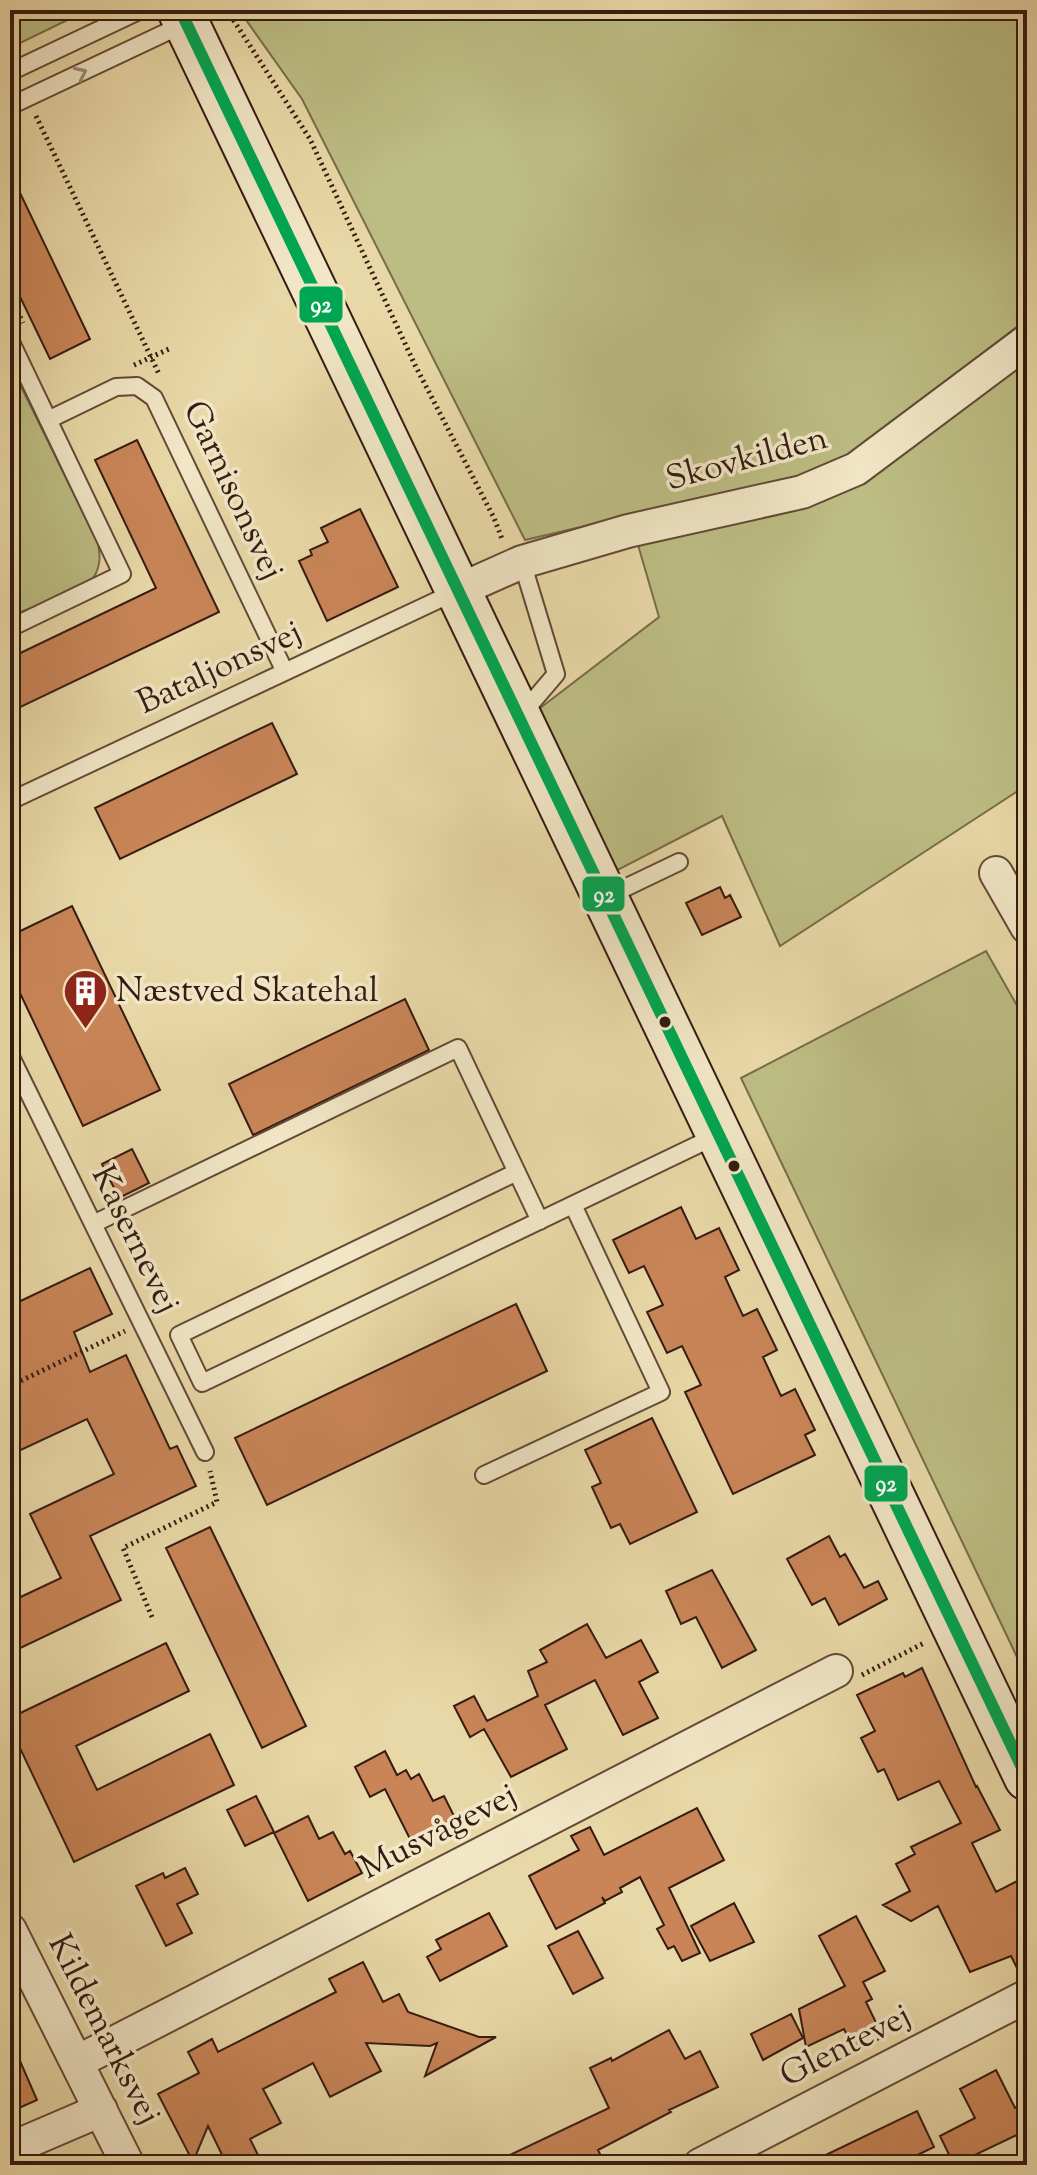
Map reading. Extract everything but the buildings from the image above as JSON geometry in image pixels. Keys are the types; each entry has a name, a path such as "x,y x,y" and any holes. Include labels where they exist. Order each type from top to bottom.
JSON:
{"street":[{"path":"198,14 457,591 1027,1778"},
{"name":"Skovkilden","path":"457,591 516,564 628,531 802,492 856,469 1027,341"},
{"path":"996,873 1027,927"},
{"name":"Musvågevej","path":"77,2062 836,1671"},
{"name":"Kildemarksvej","path":"10,1930 128,2165"},
{"name":"Glentevej","path":"700,2165 1027,1996"},
{"path":"10,2149 101,2110"}],"lane":[{"path":"10,72 141,10"},
{"path":"10,106 198,14"},
{"path":"10,340 122,574 10,628"},
{"name":"Garnisonsvej","path":"48,420 116,387 137,386 154,398 285,672"},
{"path":"516,564 556,674 519,719"},
{"name":"Bataljonsvej","path":"10,801 457,591"},
{"path":"605,898 679,862"},
{"path":"93,1224 458,1048 540,1221"},
{"name":"Kasernevej","path":"10,1055 205,1452"},
{"path":"517,1172 179,1335 202,1383 720,1135"},
{"path":"484,1475 661,1392 573,1205"}],"path":[{"path":"198,14 310,139 415,365 516,564"},
{"path":"32,108 163,382"},
{"path":"10,295 28,335"},
{"path":"127,368 171,348"},
{"path":"10,1386 142,1323"},
{"path":"152,1617 123,1548 217,1502 205,1452"},
{"path":"836,1671 852,1680 954,1627"}],"green space":[{"path":"10,10 88,10 10,48"},
{"path":"239,10 1027,10 1027,319 858,450 799,476 525,540 302,99"},
{"path":"1027,360 1027,785 780,946 722,816 610,874 531,715 659,617 636,538 803,505"},
{"path":"10,364 98,543 100,555 97,571 90,581 72,592 19,613 10,612"},
{"path":"986,951 1027,1023 1027,1678 741,1078"}],"transit line":[{"name":"92","path":"180,10 1027,1778"}],"place":[{"name":"Næstved Skatehal","path":"85,1031"}]}
